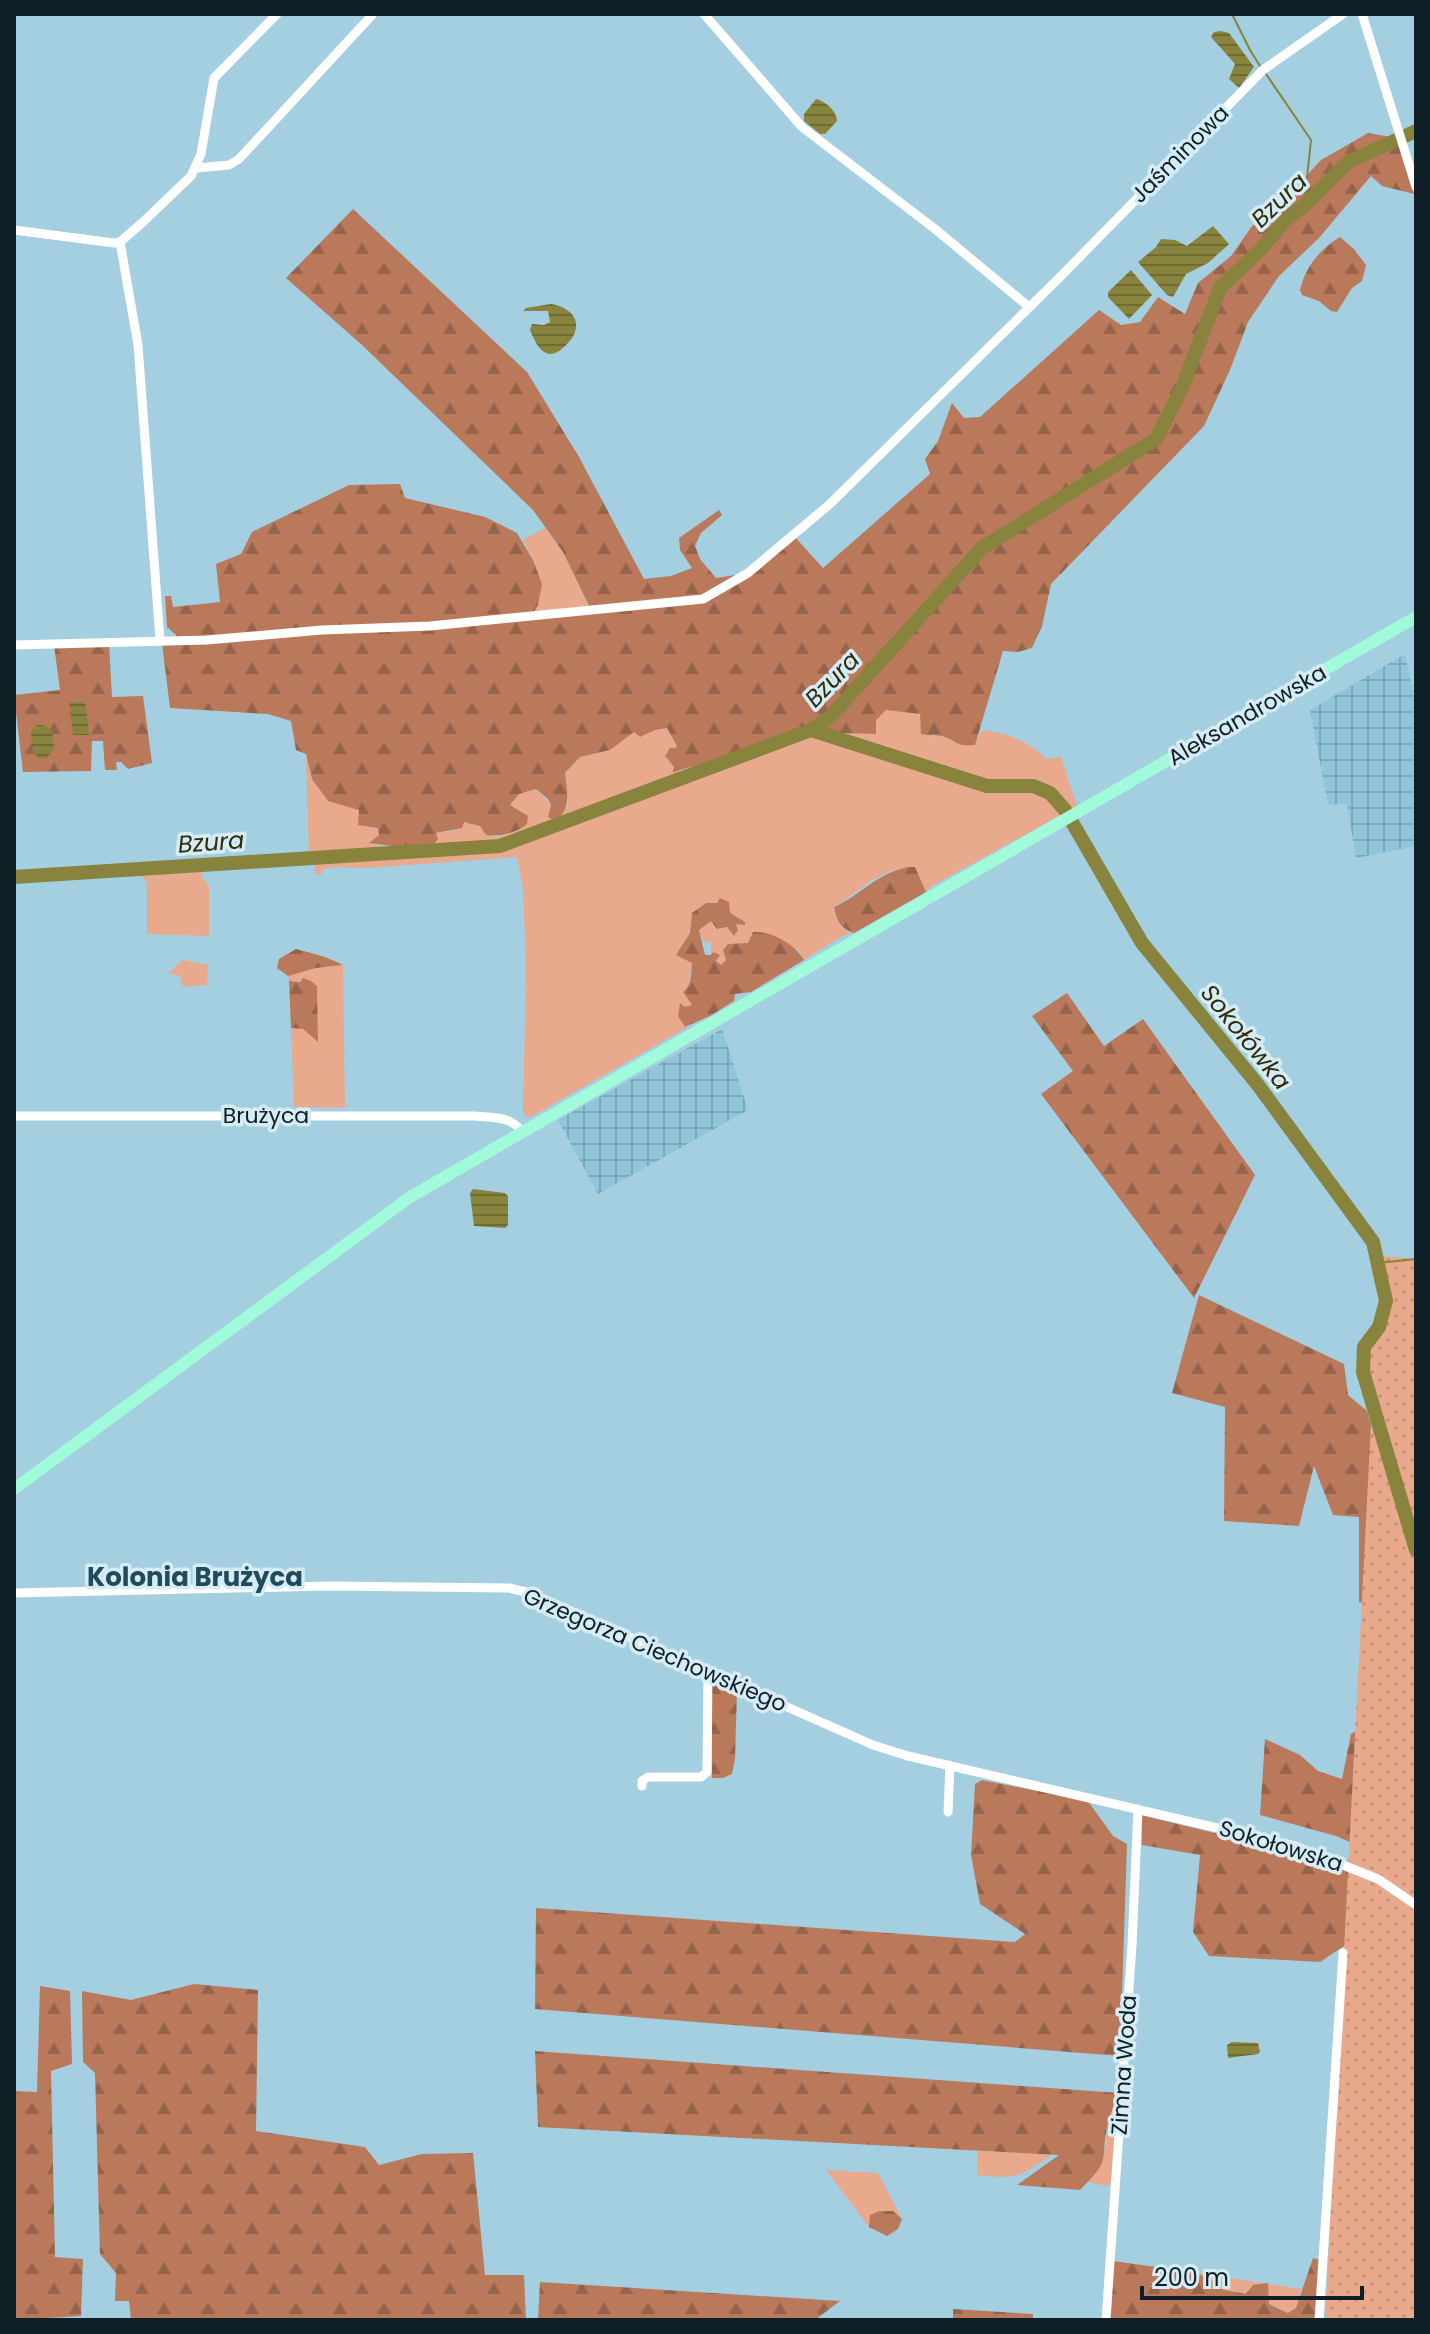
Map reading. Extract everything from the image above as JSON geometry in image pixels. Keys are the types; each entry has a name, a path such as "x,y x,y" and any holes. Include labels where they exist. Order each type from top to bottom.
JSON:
{"main road":[{"name":"Aleksandrowska","path":"14,1489 410,1197 519,1128 1079,812 1416,617"}],"street":[{"path":"14,230 98,242 120,242 155,212 197,168 214,78 277,14"},
{"path":"197,168 229,165 239,159 373,14"},
{"path":"704,14 802,127 935,229 1029,307"},
{"name":"Jaśminowa","path":"14,645 207,640 322,630 471,623 703,599 748,573 802,530 1029,307 1263,70 1343,14"},
{"path":"1362,14 1416,187"},
{"path":"120,242 138,345 160,640"},
{"name":"Brużyca","path":"14,1116 475,1116 519,1128"},
{"name":"Grzegorza Ciechowskiego","path":"14,1593 329,1586 509,1588 530,1593 873,1745 1138,1809"},
{"path":"642,1786 642,1781 648,1777 701,1777 707,1772 708,1672"},
{"path":"948,1812 950,1765"},
{"name":"Sokołowska","path":"1138,1809 1295,1846 1378,1879 1416,1905"},
{"name":"Zimna Woda","path":"1106,2320 1132,1945 1138,1809"},
{"path":"1319,2320 1343,1953"}],"shaded area":[{"path":"1214,32 1229,33 1254,67 1239,88 1229,79 1235,64 1211,37"},
{"path":"816,99 830,107 836,117 837,121 825,134 820,134 804,121 804,114"},
{"path":"1213,226 1229,244 1208,263 1186,274 1173,297 1167,295 1138,262 1161,239 1175,240 1187,246"},
{"path":"1131,270 1152,295 1129,319 1108,297 1108,292"},
{"path":"551,304 572,314 576,325 566,345 560,351 549,354 540,349 530,330 532,324 550,322 548,311 523,311"},
{"path":"545,528 563,552 591,611 531,616 538,597 538,577 523,540"},
{"path":"1405,654 1416,706 1416,846 1356,858 1347,804 1328,805 1310,710"},
{"path":"69,702 85,702 89,735 73,735"},
{"path":"886,710 920,714 931,737 940,735 975,745 981,731 999,733 1033,747 1046,759 1061,757 1077,806 926,892 920,877 908,867 888,872 871,881 834,907 839,923 852,933 804,960 798,949 748,943 723,950 726,960 721,965 711,955 711,942 704,942 699,930 711,921 717,929 736,927 741,919 730,913 729,902 705,903 692,913 690,933 677,955 692,963 688,988 692,1006 685,1007 681,1003 685,1027 688,1027 529,1118 523,1113 526,968 523,887 517,857 368,868 333,867 322,870 322,875 315,874 315,859 309,859 306,754 312,779 359,810 378,827 379,835 370,843 429,850 436,833 453,831 464,822 480,826 486,835 497,837 511,832 523,813 510,805 519,794 536,789 551,805 549,814 568,806 565,774 580,757 610,750 634,731 640,737 667,728 677,746 665,757 682,771 691,767 693,774 807,732 875,734 876,720"},
{"path":"37,725 52,730 54,749 47,758 40,759 33,752 31,732"},
{"path":"201,865 202,877 209,886 209,936 147,934 147,883 141,875 14,883 14,877"},
{"path":"183,960 208,965 207,985 183,987 180,976 168,973"},
{"path":"343,965 345,1108 294,1107 291,1028 303,1029 318,1042 317,986 311,981 289,981 288,976"},
{"path":"722,1029 748,1110 598,1194 558,1120"},
{"path":"473,1189 508,1196 508,1225 505,1228 474,1226 470,1193"},
{"path":"1383,1256 1416,1259 1416,2320 1325,2320 1372,1404 1365,1366 1365,1341 1380,1312 1382,1297 1375,1264"},
{"path":"1232,2042 1258,2043 1260,2052 1228,2058 1227,2045"},
{"path":"1117,2098 1112,2181 1107,2186 1088,2182 1102,2161 1111,2109"},
{"path":"978,2151 1052,2154 1025,2172 1001,2177 977,2175"},
{"path":"826,2170 878,2173 902,2219 893,2211 870,2215 869,2227"},
{"path":"1192,2272 1301,2289 1296,2309 1289,2313 1269,2304 1253,2285 1247,2294 1224,2290 1209,2278"}],"green space":[{"path":"1368,133 1391,137 1400,144 1414,194 1382,186 1371,176 1319,238 1279,276 1248,322 1204,426 1051,584 1042,626 1032,648 1018,652 1003,651 975,745 921,734 920,714 886,710 876,720 876,734 807,732 694,774 691,767 673,772 674,767 665,756 670,748 677,746 667,728 640,737 634,732 610,750 580,757 565,773 566,806 555,821 548,817 551,805 548,799 536,789 519,794 510,805 528,816 527,824 518,830 508,834 486,835 480,826 464,822 462,828 436,833 438,839 429,851 369,843 379,835 378,828 358,825 359,810 328,801 312,779 306,754 296,750 291,721 268,714 170,708 162,643 176,642 176,635 167,627 165,596 171,596 173,607 220,602 216,564 241,554 252,532 349,485 400,484 405,498 485,517 517,533 533,560 542,584 538,605 532,615 591,610 563,552 533,510 362,345 286,278 353,209 527,372 579,457 644,579 671,576 692,568 680,550 679,538 719,510 722,515 701,533 695,546 700,559 716,578 748,573 794,536 823,568 930,474 925,459 938,441 952,403 964,418 980,417 1099,310 1121,325 1140,322 1158,297 1185,314 1198,283 1231,256 1252,226 1271,214 1321,160"},
{"path":"1340,237 1366,265 1362,281 1352,288 1337,312 1302,295 1300,290 1314,259"},
{"path":"109,644 112,697 143,696 152,763 128,769 121,762 116,762 117,770 105,770 103,741 92,741 91,771 23,772 14,695 60,690 54,645"},
{"path":"915,867 926,892 854,933 842,926 834,907 886,875"},
{"path":"720,898 729,902 730,913 745,925 736,924 738,930 734,936 727,927 717,929 711,921 699,930 705,955 713,952 720,955 716,961 721,965 726,960 723,950 728,944 748,943 753,932 760,932 789,944 804,960 751,992 735,994 734,1001 685,1027 678,1016 680,1003 685,1007 692,1005 683,992 690,983 692,963 676,955 690,933 692,913 706,903 717,903"},
{"path":"296,949 343,965 288,976 277,968 279,959"},
{"path":"303,978 317,986 318,1042 303,1029 291,1028 289,981 300,982"},
{"path":"1067,993 1104,1046 1143,1019 1255,1175 1194,1298 1041,1094 1073,1071 1032,1016"},
{"path":"1199,1295 1344,1364 1348,1395 1367,1411 1416,1579 1416,1620 1359,1602 1359,1517 1333,1515 1314,1466 1299,1526 1224,1521 1225,1407 1172,1393"},
{"path":"712,1679 737,1689 735,1759 732,1774 723,1778 712,1778"},
{"path":"1388,1711 1395,1862 1336,1836 1260,1815 1265,1739 1300,1755 1318,1771 1342,1779 1351,1734"},
{"path":"982,1780 1088,1801 1113,1836 1127,1844 1120,2056 535,2009 536,1908 1015,1942 1025,1934 980,1904 971,1855 975,1784"},
{"path":"1141,1815 1321,1859 1376,1882 1353,1940 1320,1962 1209,1956 1193,1932 1200,1855 1142,1845"},
{"path":"194,1984 258,1990 256,2131 365,2147 379,2165 422,2154 473,2153 485,2275 524,2275 526,2320 131,2320 129,2301 115,2301 116,2273 100,2254 95,2073 83,2062 82,1991 131,2000"},
{"path":"40,1986 70,1991 72,2064 51,2071 55,2257 83,2259 81,2316 14,2320 14,2091 37,2092"},
{"path":"535,2051 1119,2093 1109,2119 1101,2164 1080,2190 1017,2185 1059,2155 538,2127"},
{"path":"893,2211 902,2219 898,2229 887,2236 869,2227 870,2215"},
{"path":"1313,2258 1321,2260 1316,2320 1109,2320 1113,2261 1192,2272 1209,2278 1224,2290 1246,2294 1253,2285 1268,2283 1269,2304 1288,2313 1296,2308"},
{"path":"540,2282 840,2301 815,2320 538,2320"},
{"path":"953,2309 1033,2314 1033,2320 953,2320"}],"waterway":[{"path":"1232,14 1260,66"},
{"path":"1266,74 1311,140 1304,206"},
{"name":"Bzura","path":"14,877 500,846 811,730 831,716 982,548 1156,439 1182,388 1220,288 1262,248 1284,221 1304,206 1348,162 1416,131"},
{"name":"Sokołówka","path":"811,730 987,786 1033,786 1050,793 1065,810 1142,943 1258,1085 1373,1242 1386,1301 1379,1327 1364,1347 1363,1372 1416,1550"},
{"path":"1378,1263 1416,1259"}],"district":[{"name":"Kolonia Brużyca","path":"195,1577"}]}
